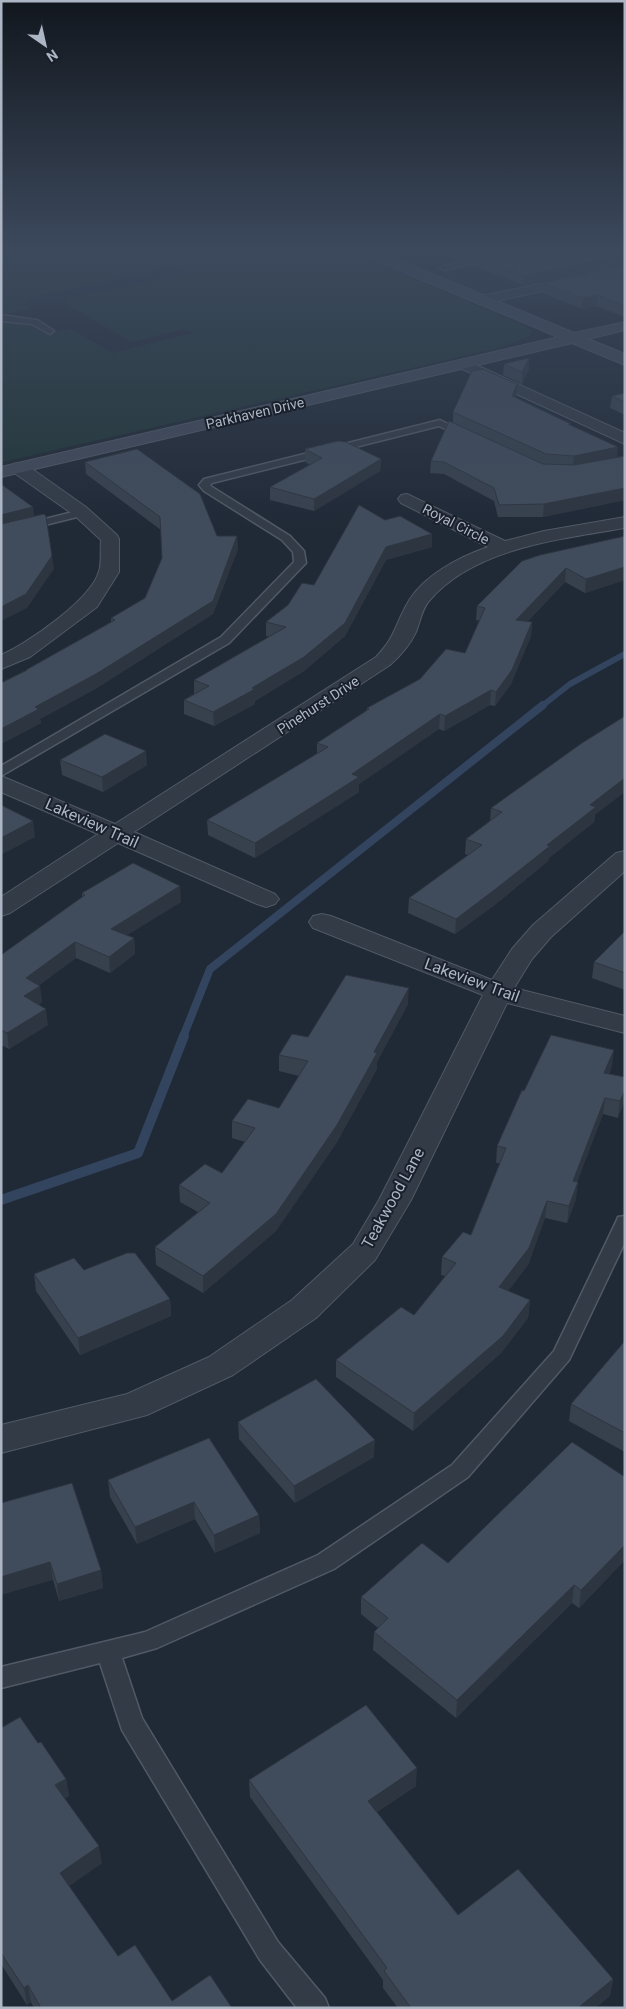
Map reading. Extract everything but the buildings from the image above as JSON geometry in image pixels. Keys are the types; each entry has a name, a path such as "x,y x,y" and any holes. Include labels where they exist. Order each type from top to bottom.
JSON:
{"street":[{"name":"Parkhaven Drive","path":"6,470 463,364 535,343"},
{"path":"595,343 625,360"},
{"path":"463,364 625,439"},
{"path":"1,663 23,652 90,603 109,572 110,539 81,513 6,470"},
{"name":"Royal Circle","path":"407,499 504,548"},
{"name":"Pinehurst Drive","path":"1,908 383,661 396,648 408,626 411,613 420,599 434,584 451,571 504,548 625,522"},
{"name":"Lakeview Trail","path":"1,783 266,899"},
{"name":"Teakwood Lane","path":"1,1439 135,1405 221,1366 304,1309 364,1252 395,1200 498,992 521,955 542,931 625,858"},
{"name":"Lakeview Trail","path":"322,922 498,992 625,1026"}],"lane":[{"path":"1,772 225,640 300,563 298,551 286,538 208,489 204,485 208,481 440,423 474,439"},
{"path":"1,532 81,513"},
{"path":"1,1678 150,1641 326,1562 460,1471 562,1355 625,1222"},
{"path":"108,1651 131,1722 269,1951 314,2008"}],"green space":[{"path":"1,343 94,343 112,353 153,343 512,343 499,348 1,461"}],"waterway":[{"path":"542,706 570,684 625,654"},
{"path":"183,1037 210,969 543,705"},
{"path":"1,1200 138,1153 184,1036"}]}
